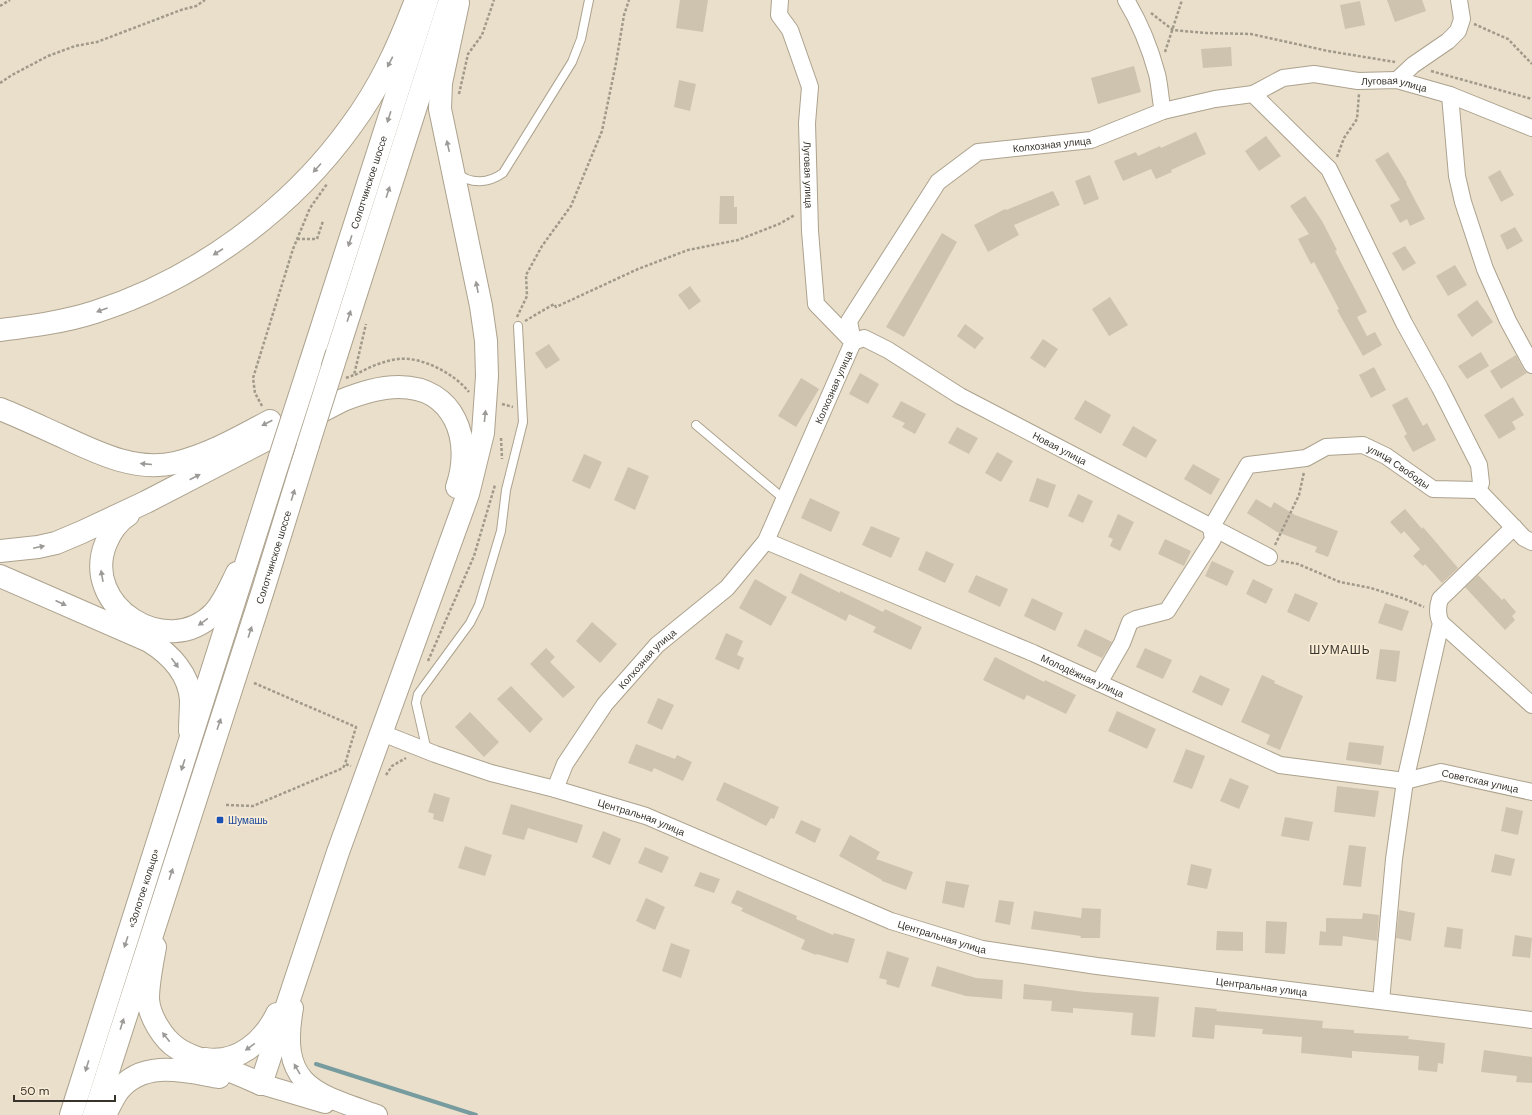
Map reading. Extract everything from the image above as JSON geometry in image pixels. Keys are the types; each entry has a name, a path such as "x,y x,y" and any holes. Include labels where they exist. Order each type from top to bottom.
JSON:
{"main road":[{"path":"0,330 59,322 95,312 158,287 220,251 271,214 315,170 352,126 387,69 398,47 416,0"},
{"name":"Солотчинское шоссе","path":"253,542 427,0"},
{"name":"Солотчинское шоссе","path":"163,897 238,669 450,0"},
{"path":"262,1084 367,770 385,726 468,494 483,433 486,400 487,357 481,306 440,109 441,89 458,0"},
{"path":"0,409 101,454 121,461 146,465 161,465 175,463 210,451 339,386 385,373 414,374 426,378 446,389 468,423 472,448 468,494"},
{"path":"0,551 38,547 56,543 82,532 146,502 343,400 359,394 376,389 414,388 434,396 444,403 452,413 458,427 462,439 462,463 458,482 399,648 385,726"},
{"path":"0,404 36,424"},
{"path":"146,502 122,519 114,528 102,551 101,571 106,592 113,602 121,611 147,627 162,631 178,631 195,627 205,620 222,603 253,542"},
{"name":"«Золотое кольцо»","path":"72,1115 253,542"},
{"path":"0,576 149,641 162,649 182,674 189,690 191,700 189,745"},
{"path":"163,897 151,968 148,1000 151,1012 157,1025 167,1039 176,1048 262,1084"},
{"path":"94,1115 163,897"},
{"path":"198,1058 225,1058 248,1050 272,1024 300,968"},
{"path":"105,1115 118,1090 127,1082 144,1072 156,1070 183,1070 262,1084"}],"street":[{"name":"Луговая улица","path":"780,0 779,15 790,30 810,87 807,123 816,304 853,342"},
{"path":"1126,0 1148,43 1157,76 1159,97 1163,111"},
{"path":"1397,80 1413,65 1448,41 1458,31 1462,19 1459,0"},
{"name":"Луговая улица","path":"1254,94 1283,78 1314,74 1358,81 1397,80 1450,95 1532,128"},
{"path":"1254,94 1329,169 1404,323 1480,465 1481,483 1478,490 1524,538 1532,542"},
{"name":"Колхозная улица","path":"555,789 565,764 605,704 656,645 727,588 766,541 853,342 849,321 938,182 978,152 1091,140 1163,111 1215,99 1254,94"},
{"path":"1450,95 1456,170 1463,202 1485,269 1508,321 1532,365"},
{"name":"Новая улица","path":"853,342 864,338 888,350 960,396 1269,557"},
{"name":"улица Свободы","path":"1211,528 1248,465 1306,458 1326,447 1363,444 1386,456 1433,489 1478,490"},
{"path":"1381,1001 1394,859 1406,781 1439,618 1440,600 1514,527"},
{"path":"1099,683 1122,643 1130,622 1136,619 1164,613 1174,601 1210,544 1212,539 1211,528"},
{"name":"Молодёжная улица","path":"766,541 1034,653 1280,765 1406,781"},
{"path":"1439,618 1532,706"},
{"name":"Центральная улица","path":"385,726 427,751 492,773 555,789 646,816 892,921 982,949 1097,966 1532,1020"},
{"name":"Советская улица","path":"1406,781 1441,772 1532,792"},
{"path":"300,968 289,1026 290,1051 292,1061 297,1072 315,1091 328,1098 377,1115"},
{"path":"262,1084 367,1115"}],"lane":[{"path":"453,169 463,178 479,181 489,181 503,173 572,62 581,38 590,0"},
{"path":"427,751 416,703 418,694 470,622 479,605 501,531 506,490 523,422 518,326"},
{"path":"696,425 784,499"},
{"path":"0,582 34,591"}],"path":[{"path":"0,6 10,0"},
{"path":"0,84 12,75 48,56 75,46 97,42 180,10 196,6 204,0"},
{"path":"458,98 468,54 482,35 494,0"},
{"path":"629,0 624,15 602,131 571,206 542,246 526,275 527,296 517,315 518,326 545,308 554,304 556,307 638,269 688,250 738,240 779,224 810,206"},
{"path":"1157,76 1182,0"},
{"path":"1146,9 1173,30 1205,34 1251,34 1328,51 1413,65 1532,100"},
{"path":"1462,19 1508,39 1532,64"},
{"path":"1329,169 1339,156 1344,138 1357,119 1358,81"},
{"path":"298,239 317,239 323,221"},
{"path":"499,402 499,410"},
{"path":"500,432 502,461"},
{"path":"1306,458 1299,495 1269,557 1291,564 1298,564 1340,582 1371,588 1398,597 1439,618"},
{"path":"426,665 474,556 496,483"},
{"path":"226,805 253,806 343,768 356,727 254,683"},
{"path":"345,764 385,776 392,766 409,757"}],"building":[{"path":"680,0 708,0 703,32 676,28"},
{"path":"1387,0 1422,0 1426,11 1395,22"},
{"path":"1360,1 1365,25 1345,29 1340,5"},
{"path":"1231,47 1232,66 1203,68 1201,49"},
{"path":"1134,66 1141,92 1098,104 1091,78"},
{"path":"679,80 696,84 690,111 674,107"},
{"path":"1196,132 1206,154 1171,170 1172,172 1156,179 1151,169 1123,181 1114,161 1136,152 1138,156 1160,146 1161,148"},
{"path":"1266,136 1281,156 1259,171 1245,151"},
{"path":"1388,152 1407,183 1425,219 1410,226 1407,219 1400,223 1390,205 1400,200 1375,160"},
{"path":"1500,170 1514,195 1501,202 1488,177"},
{"path":"1090,175 1099,199 1084,205 1075,181"},
{"path":"1053,191 1060,205 1014,225 1019,235 988,252 974,225 1005,209 1006,210"},
{"path":"720,196 734,196 734,207 737,207 737,224 719,224"},
{"path":"1305,196 1322,221 1337,250 1335,251 1367,312 1357,317 1367,336 1375,332 1382,345 1363,356 1337,310 1339,309 1314,262 1311,264 1298,239 1309,234 1290,206"},
{"path":"1515,227 1523,241 1507,250 1500,235"},
{"path":"942,233 957,242 904,337 886,327"},
{"path":"1405,246 1416,263 1403,271 1392,253"},
{"path":"1455,265 1467,285 1448,296 1436,276"},
{"path":"690,286 701,301 689,310 678,295"},
{"path":"1110,297 1128,325 1109,336 1092,309"},
{"path":"1477,300 1493,322 1472,337 1457,315"},
{"path":"965,324 984,338 975,349 957,336"},
{"path":"1043,339 1058,349 1045,368 1030,358"},
{"path":"549,344 560,360 546,369 535,353"},
{"path":"1481,352 1489,366 1467,379 1458,366"},
{"path":"1516,355 1527,373 1501,389 1490,371"},
{"path":"1374,367 1386,390 1371,398 1359,375"},
{"path":"860,373 879,384 868,404 849,394"},
{"path":"801,378 819,389 796,427 778,416"},
{"path":"1407,397 1423,426 1427,423 1436,440 1413,452 1404,436 1407,434 1392,405"},
{"path":"1513,397 1524,415 1512,422 1516,429 1499,439 1484,415"},
{"path":"1085,400 1111,415 1101,434 1074,419"},
{"path":"901,401 926,414 915,434 902,427 905,423 892,417"},
{"path":"1133,426 1157,440 1146,458 1122,445"},
{"path":"957,427 978,438 969,454 948,443"},
{"path":"997,452 1013,461 1001,482 985,473"},
{"path":"584,454 602,462 590,489 572,481"},
{"path":"1193,464 1220,479 1211,495 1184,479"},
{"path":"628,467 649,476 635,510 614,500"},
{"path":"1037,478 1056,485 1048,508 1029,501"},
{"path":"1078,494 1093,501 1083,523 1068,516"},
{"path":"810,498 840,512 831,532 801,518"},
{"path":"1256,499 1271,508 1274,502 1295,515 1338,531 1328,557 1315,552 1317,547 1277,532 1247,513"},
{"path":"1405,509 1422,529 1423,527 1458,568 1442,583 1425,564 1423,566 1413,556 1420,549 1404,531 1401,534 1390,522"},
{"path":"1118,514 1134,522 1120,551 1110,546 1113,539 1108,537"},
{"path":"871,526 900,538 891,558 862,545"},
{"path":"1165,539 1191,551 1184,566 1158,554"},
{"path":"926,551 954,564 945,583 918,570"},
{"path":"1212,561 1234,571 1227,586 1205,576"},
{"path":"800,573 840,593 840,591 883,612 885,609 922,627 911,650 873,632 876,627 849,614 846,621 791,593"},
{"path":"976,575 1008,589 1000,607 968,592"},
{"path":"1478,575 1502,600 1504,598 1516,612 1512,616 1515,620 1505,630 1465,587"},
{"path":"755,579 787,597 771,626 739,608"},
{"path":"1253,579 1273,589 1266,604 1246,594"},
{"path":"1295,593 1318,603 1309,622 1287,612"},
{"path":"1032,598 1063,613 1055,631 1024,616"},
{"path":"1385,603 1409,611 1402,631 1378,623"},
{"path":"592,622 617,644 600,663 576,641"},
{"path":"1085,629 1112,642 1102,658 1077,646"},
{"path":"726,633 743,641 737,655 744,658 739,670 715,659"},
{"path":"546,648 555,657 550,662 575,687 563,698 530,664"},
{"path":"1145,648 1172,660 1163,679 1136,667"},
{"path":"1380,649 1400,651 1396,682 1376,679"},
{"path":"995,657 1044,682 1045,680 1076,695 1066,714 1027,695 1024,700 983,680"},
{"path":"1200,675 1230,689 1222,706 1192,692"},
{"path":"1262,675 1275,681 1274,683 1303,696 1280,750 1266,744 1270,735 1241,722"},
{"path":"511,686 543,719 530,733 497,699"},
{"path":"658,698 674,705 662,730 647,723"},
{"path":"1117,711 1156,729 1147,749 1108,731"},
{"path":"470,712 499,742 484,757 455,727"},
{"path":"1349,742 1384,746 1381,765 1346,760"},
{"path":"636,744 675,759 677,755 692,762 683,781 654,768 652,772 628,763"},
{"path":"1186,749 1205,756 1192,789 1173,782"},
{"path":"1230,778 1249,786 1239,809 1220,801"},
{"path":"724,782 779,807 774,819 771,818 766,826 716,800"},
{"path":"1337,786 1379,791 1375,817 1334,812"},
{"path":"434,793 450,798 443,822 433,819 434,814 428,812"},
{"path":"511,804 583,825 577,843 528,828 524,840 502,834"},
{"path":"1506,807 1523,811 1518,835 1501,831"},
{"path":"1285,817 1313,822 1309,841 1281,836"},
{"path":"801,820 821,829 815,843 795,833"},
{"path":"603,831 621,839 610,865 592,857"},
{"path":"850,835 880,852 876,859 913,872 906,890 882,881 839,856"},
{"path":"1349,845 1366,847 1361,887 1343,885"},
{"path":"465,846 492,855 485,876 458,868"},
{"path":"645,847 669,857 662,873 638,863"},
{"path":"1495,854 1515,859 1511,876 1491,872"},
{"path":"1191,864 1212,869 1207,889 1187,885"},
{"path":"700,872 720,879 714,893 694,886"},
{"path":"946,881 969,885 964,908 942,903"},
{"path":"737,890 797,916 796,919 833,935 834,933 855,939 848,963 817,954 816,955 801,949 805,940 741,911 743,908 731,903"},
{"path":"646,898 665,907 655,930 636,921"},
{"path":"999,900 1014,902 1010,925 995,922"},
{"path":"1082,908 1101,909 1100,938 1080,938 1081,936 1031,929 1034,911 1081,918"},
{"path":"1399,910 1415,913 1411,941 1396,938"},
{"path":"1363,913 1379,915 1377,941 1343,936 1342,946 1319,945 1320,931 1326,932 1326,918 1362,919"},
{"path":"1266,921 1287,922 1285,954 1265,953"},
{"path":"1447,927 1463,929 1461,949 1444,947"},
{"path":"1217,931 1243,932 1243,951 1216,950"},
{"path":"1515,935 1532,938 1530,958 1512,956"},
{"path":"671,943 690,950 681,978 662,971"},
{"path":"887,951 909,958 899,988 886,984 887,980 879,978"},
{"path":"937,966 976,978 1003,980 1002,999 966,996 931,986"},
{"path":"1024,984 1085,992 1159,997 1155,1037 1131,1035 1133,1013 1073,1008 1073,1013 1051,1011 1052,1001 1023,999"},
{"path":"1195,1007 1217,1009 1216,1011 1323,1021 1322,1028 1354,1030 1354,1033 1409,1036 1408,1039 1445,1043 1443,1064 1438,1063 1437,1072 1418,1070 1419,1056 1352,1051 1352,1058 1301,1053 1302,1037 1262,1034 1263,1029 1215,1025 1214,1039 1192,1037"},
{"path":"1484,1050 1532,1057 1532,1083 1516,1082 1517,1076 1481,1072"}],"waterway":[{"path":"316,1064 476,1115"}],"place":[{"name":"Шумашь","path":"220,820"}],"district":[{"name":"ШУМАШЬ","path":"1340,650"}]}
